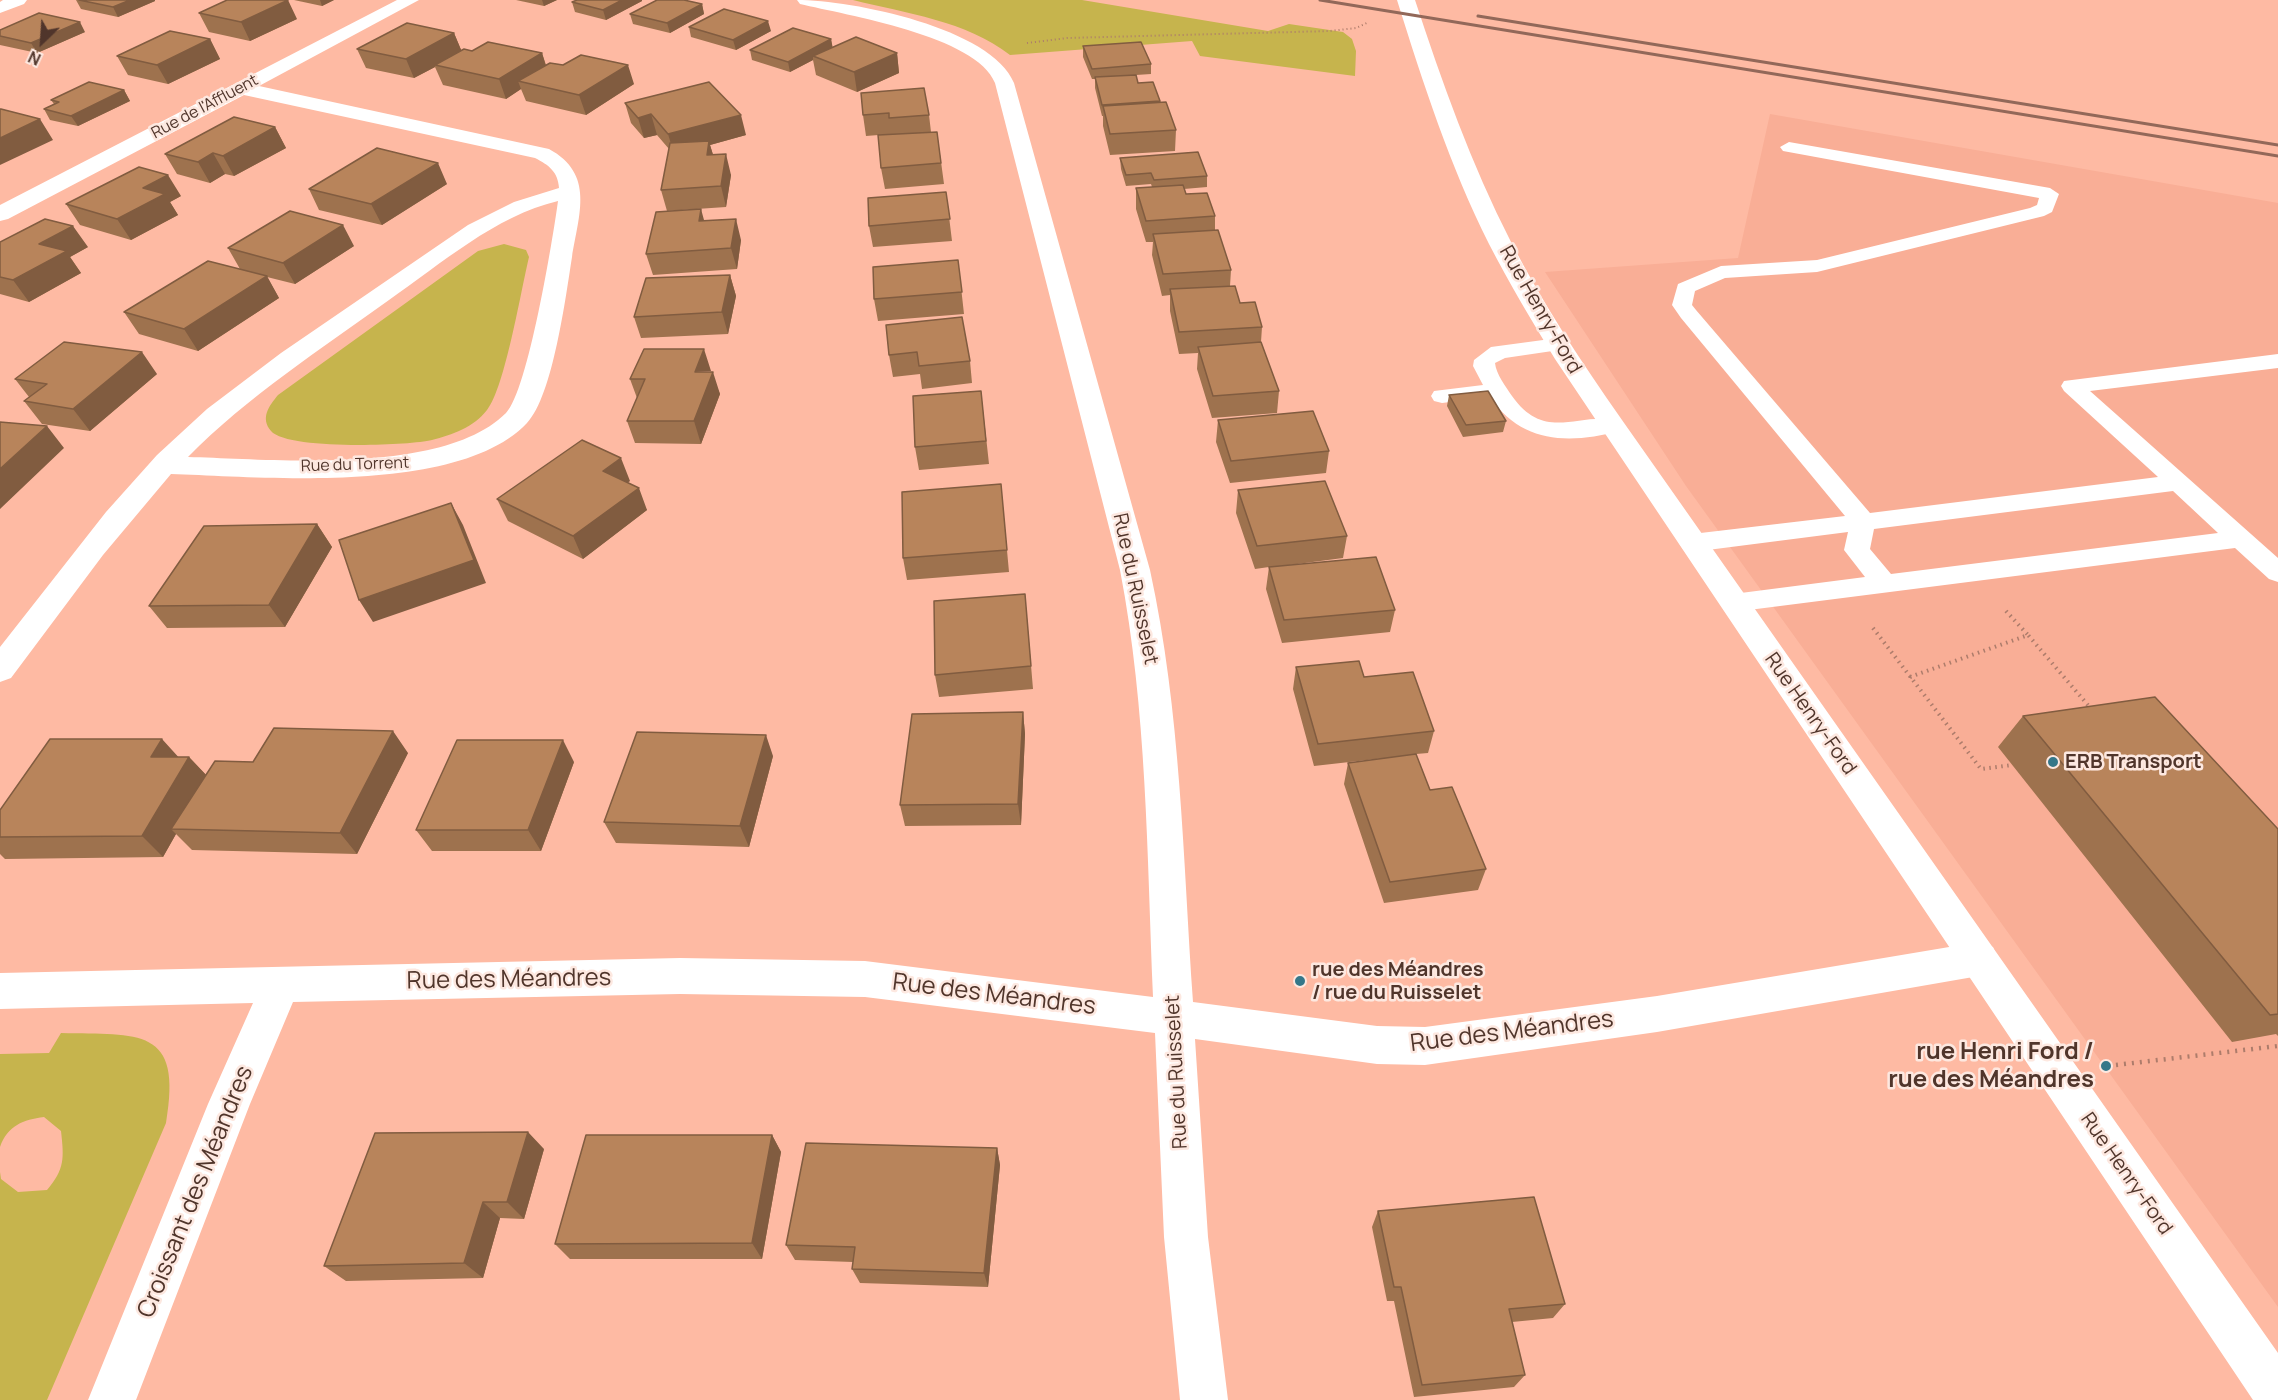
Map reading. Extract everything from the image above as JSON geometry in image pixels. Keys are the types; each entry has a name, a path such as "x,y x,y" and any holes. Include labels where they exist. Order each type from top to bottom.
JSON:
{"street":[{"path":"0,8 18,0"},
{"name":"Rue de l'Affluent","path":"0,214 410,0"},
{"name":"Rue du Ruisselet","path":"806,0 940,36 983,56 995,66 1008,94 1144,613 1157,712 1186,1237 1204,1400"},
{"name":"Rue Henry-Ford","path":"1409,9 1445,116 1489,219 1558,344 1611,426 2278,1394"},
{"name":"Rue du Torrent","path":"165,465 320,467 408,465 463,450 506,428 518,417 532,389 566,228 570,192 569,177 563,168 542,153 240,88"},
{"path":"0,670 87,555 165,465 196,433 229,405 455,243 526,205 570,192"},
{"name":"Rue des Méandres","path":"0,991 680,976 865,979 1039,999 1377,1045 1425,1046 1657,1014 1979,959"},
{"name":"Croissant des Méandres","path":"112,1400 229,1104 281,984"}],"lane":[{"path":"1789,147 2049,195 2045,208 2037,212 1817,266 1721,272 1685,288 1682,305 1688,314 1863,521"},
{"path":"1558,344 1491,355 1485,360 1484,366 1512,413 1528,426 1541,430 1571,431 1611,426"},
{"path":"2278,361 2072,386 2176,483 2278,573"},
{"path":"1442,396 1497,390"},
{"path":"1692,543 2176,483"},
{"path":"1863,521 1857,550 1885,584"},
{"path":"1733,603 2239,539"}],"path":[{"path":"983,56 1027,43 1067,38 1330,31 1356,28 1369,22 1372,17 1409,9"},
{"path":"2000,604 2095,714"},
{"path":"1870,625 1981,769 2012,765"},
{"path":"1910,677 2028,635"},
{"path":"2106,1066 2278,1046"}],"shaded area":[{"path":"853,0 1082,0 1268,31 1289,24 1343,32 1352,39 1356,51 1355,76 1200,56 1192,41 1010,55 993,43 955,26"},
{"path":"1770,114 2278,203 2278,1307 1686,486 1545,272 1738,258"},
{"path":"504,244 526,250 529,257 512,338 500,381 487,410 476,421 462,430 440,438 398,444 322,444 281,437 271,431 266,417 278,395 478,251"},
{"path":"61,1033 113,1034 133,1037 149,1042 161,1052 168,1068 170,1091 166,1123 47,1400 0,1400 0,1172 1,1179 18,1192 47,1190 60,1169 63,1149 61,1131 44,1117 17,1125 7,1133 0,1147 0,1054 49,1053"}],"building":[{"path":"79,0 130,0 113,7"},
{"path":"227,0 288,0 241,22 199,13"},
{"path":"622,0 603,10 572,2"},
{"path":"657,0 684,0 702,4 667,23 630,14"},
{"path":"724,9 768,21 733,40 689,27"},
{"path":"39,13 80,22 31,43 0,36 0,30"},
{"path":"407,23 454,33 406,59 357,49"},
{"path":"793,28 831,39 788,62 750,50"},
{"path":"170,31 210,39 157,65 117,56"},
{"path":"856,37 897,53 854,72 813,56"},
{"path":"488,42 542,53 499,79 435,65 464,49 472,51"},
{"path":"1141,42 1151,64 1092,69 1083,46"},
{"path":"581,55 628,65 579,95 518,81 550,63 563,65"},
{"path":"1136,75 1138,83 1153,82 1160,101 1102,105 1095,77"},
{"path":"89,82 124,90 71,116 44,109 59,102 51,100"},
{"path":"709,82 741,115 668,134 651,114 638,118 625,103"},
{"path":"924,88 929,115 889,118 889,113 863,115 861,93"},
{"path":"1166,102 1176,130 1110,134 1103,106"},
{"path":"1,109 40,119 0,138"},
{"path":"234,117 275,127 223,156 213,153 198,162 165,154"},
{"path":"937,132 941,163 881,168 878,135"},
{"path":"709,141 707,155 726,154 721,186 661,190 670,143"},
{"path":"377,148 438,163 371,204 309,189"},
{"path":"1198,152 1207,176 1154,180 1151,173 1126,175 1120,158"},
{"path":"139,167 168,175 143,188 165,194 117,219 66,204"},
{"path":"1183,185 1186,194 1207,193 1215,216 1146,221 1136,188"},
{"path":"946,192 950,219 869,226 868,198"},
{"path":"701,209 699,221 736,219 731,248 646,254 656,212"},
{"path":"290,211 343,225 283,263 228,248"},
{"path":"45,219 73,226 39,244 67,251 13,280 0,277 0,242"},
{"path":"1218,230 1231,270 1163,274 1153,234"},
{"path":"958,260 962,292 874,299 873,267"},
{"path":"208,261 267,276 184,329 124,312"},
{"path":"730,275 722,312 634,317 646,278"},
{"path":"1235,286 1240,303 1255,302 1262,327 1179,332 1170,289"},
{"path":"962,317 970,361 919,366 917,352 889,355 886,325"},
{"path":"64,342 142,352 73,409 24,401 47,384 15,379"},
{"path":"1261,342 1279,391 1213,396 1198,347"},
{"path":"644,349 704,349 695,372 713,372 694,421 627,421 645,379 630,379"},
{"path":"981,391 986,441 915,447 913,396"},
{"path":"1488,391 1506,421 1466,425 1449,395"},
{"path":"1313,411 1329,451 1231,461 1218,420"},
{"path":"0,422 47,426 0,469"},
{"path":"582,440 621,458 603,471 639,488 573,536 497,499"},
{"path":"1325,481 1347,536 1257,546 1238,490"},
{"path":"1001,484 1007,550 903,558 902,492"},
{"path":"451,503 474,560 359,600 339,540"},
{"path":"317,524 269,605 149,606 204,526"},
{"path":"1376,557 1395,610 1284,620 1269,567"},
{"path":"1025,594 1031,666 935,675 934,601"},
{"path":"1359,661 1364,677 1413,672 1434,731 1318,744 1296,667"},
{"path":"2155,697 2278,829 2278,1014 2270,1015 2023,716"},
{"path":"1023,712 1018,804 900,805 912,714"},
{"path":"274,728 393,731 340,833 171,829 215,761 253,762"},
{"path":"637,732 766,735 740,826 604,822"},
{"path":"50,739 162,739 151,757 189,757 142,836 0,837 0,810"},
{"path":"457,740 563,740 528,830 416,830"},
{"path":"1416,754 1430,790 1452,787 1486,869 1390,882 1348,763"},
{"path":"528,1132 507,1202 483,1202 464,1263 324,1266 375,1133"},
{"path":"586,1135 772,1135 752,1243 555,1244"},
{"path":"806,1143 997,1148 984,1273 852,1269 855,1247 786,1245"},
{"path":"1534,1197 1565,1304 1509,1309 1525,1375 1422,1385 1401,1287 1394,1287 1378,1211"}],"railway":[{"path":"1320,0 2278,156"},
{"path":"1478,16 2278,145"}],"place":[{"name":"ERB Transport","path":"2053,762"},
{"name":"rue des Méandres / rue du Ruisselet","path":"1300,981"},
{"name":"rue Henri Ford / rue des Méandres","path":"2106,1066"}]}
